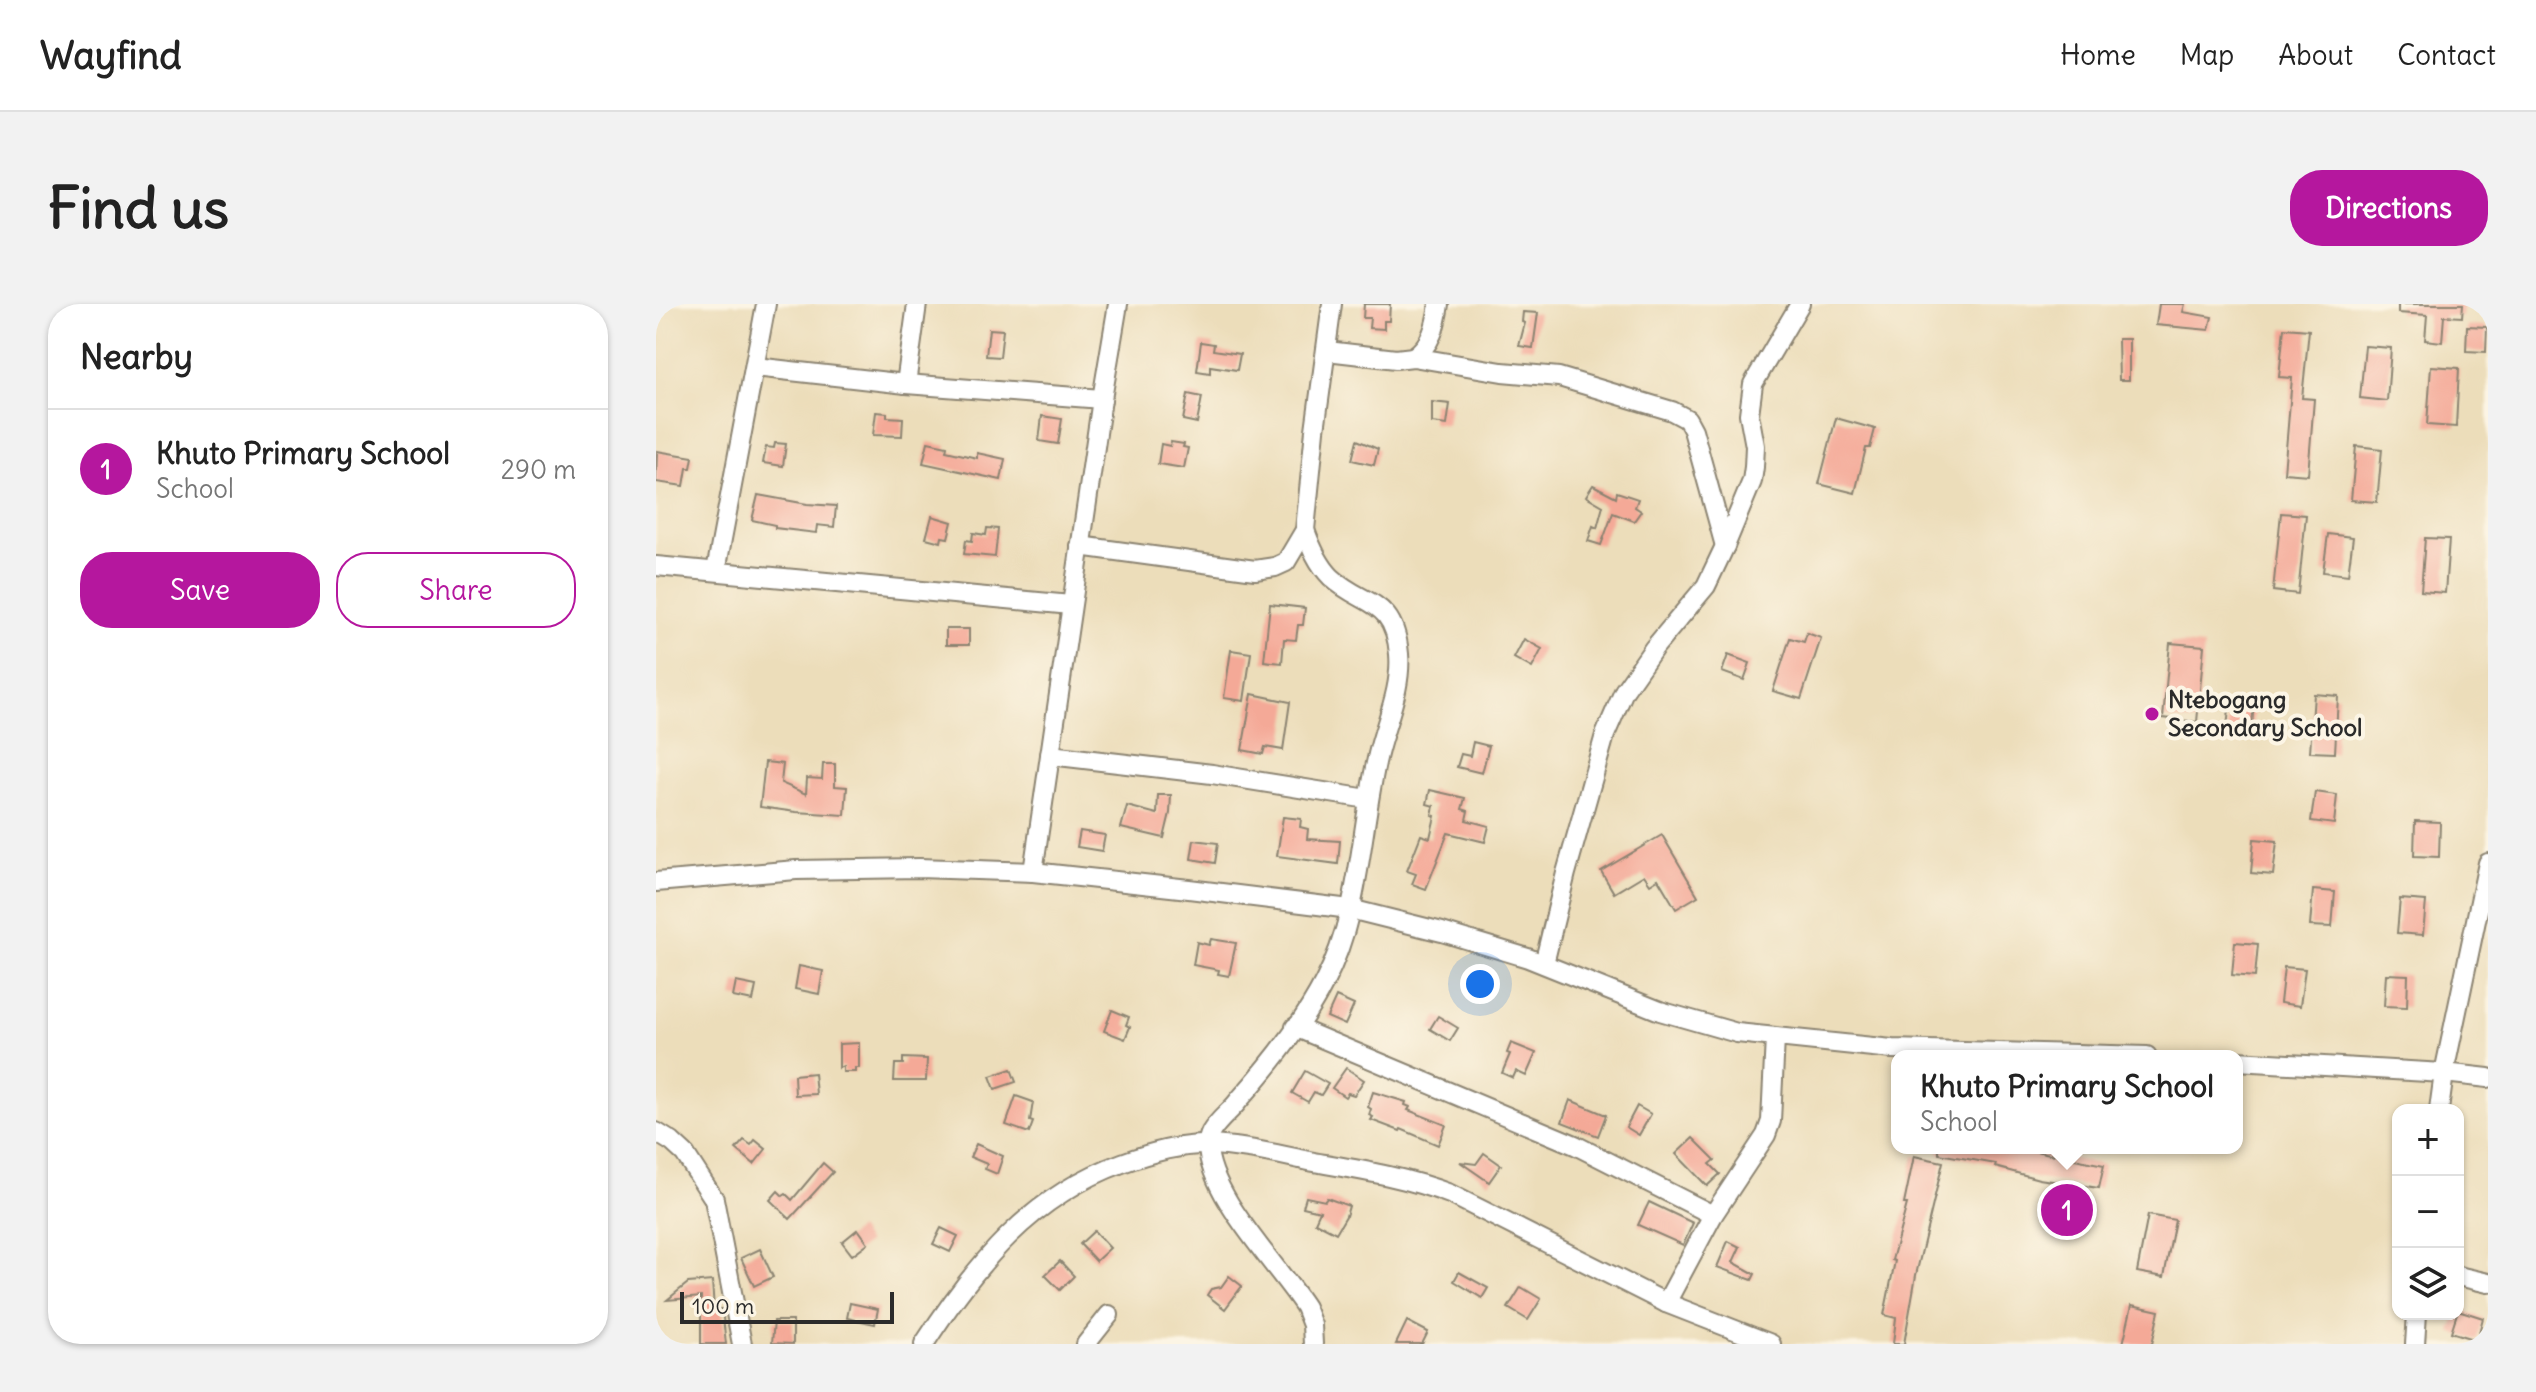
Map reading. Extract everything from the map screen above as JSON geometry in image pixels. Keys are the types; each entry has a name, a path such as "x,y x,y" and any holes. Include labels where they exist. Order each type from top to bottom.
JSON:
{"street":[{"path":"716,571 766,304"},
{"path":"906,384 917,304"},
{"path":"1033,872 1118,304"},
{"path":"1080,546 1255,570 1286,562 1305,530 1332,304"},
{"path":"1413,357 1422,351 1435,329 1439,304"},
{"path":"1544,964 1605,735 1624,691 1654,648 1706,586 1725,546 1752,481 1755,446 1749,414 1753,384 1800,304"},
{"path":"1327,351 1396,359 1413,357 1502,372 1559,377 1672,411 1687,419 1693,430 1725,546"},
{"path":"755,367 906,384 1102,399"},
{"path":"1305,530 1314,554 1332,577 1373,602 1387,615 1395,631 1400,655 1398,684 1368,799 1342,943 1324,984 1240,1099 1213,1129 1208,1145 1214,1176 1231,1207 1305,1307 1312,1325 1313,1344"},
{"path":"656,566 1071,605"},
{"path":"1050,755 1212,774 1368,799"},
{"path":"2440,1104 2488,863"},
{"path":"656,882 796,870 919,868 1033,872 1350,909 1442,932 1544,964 1705,1026 1775,1038 1928,1050"},
{"path":"1295,1027 1575,1145 1713,1215"},
{"path":"1666,1303 1713,1215 1766,1135 1771,1121 1775,1038"},
{"path":"2243,1061 2488,1078"},
{"path":"656,1132 685,1154 714,1199 742,1344"},
{"path":"924,1344 980,1265 1011,1232 1055,1195 1096,1172 1146,1154 1173,1147 1208,1145 1285,1156 1425,1184 1666,1303 1771,1344"},
{"path":"2464,1277 2488,1283"},
{"path":"1086,1344 1109,1315"},
{"path":"2415,1344 2417,1320"}],"building":[{"path":"1364,304 1390,304 1389,321 1384,321 1384,329 1369,328 1370,318 1363,318"},
{"path":"2159,304 2185,304 2183,312 2212,317 2209,330 2156,325"},
{"path":"2398,304 2463,304 2462,317 2444,316 2442,342 2425,340 2427,315 2398,313"},
{"path":"1523,312 1538,313 1533,348 1519,346 1525,323 1522,322"},
{"path":"2467,326 2487,327 2486,352 2466,351"},
{"path":"2284,328 2309,330 2302,398 2314,399 2308,475 2284,473 2292,378 2279,377"},
{"path":"989,329 1003,330 1000,357 986,356"},
{"path":"2118,339 2129,339 2129,380 2119,380"},
{"path":"1201,342 1214,344 1213,350 1240,354 1237,370 1210,366 1210,373 1197,371"},
{"path":"2365,346 2391,348 2387,401 2360,398"},
{"path":"2431,366 2459,368 2456,427 2427,425"},
{"path":"1188,394 1202,397 1197,423 1183,420"},
{"path":"1432,402 1450,404 1447,425 1432,423"},
{"path":"876,412 887,413 887,417 903,418 902,436 873,435"},
{"path":"1042,416 1062,419 1058,444 1039,441"},
{"path":"1836,418 1875,429 1870,448 1866,448 1855,493 1819,484"},
{"path":"1357,440 1378,449 1374,465 1352,460"},
{"path":"928,442 947,446 946,451 977,458 977,453 1005,459 1001,480 923,463"},
{"path":"1171,442 1184,444 1183,447 1188,448 1184,468 1158,464 1161,444 1170,446"},
{"path":"775,443 786,444 783,466 763,463 766,447 774,448"},
{"path":"2356,446 2382,449 2377,502 2351,500"},
{"path":"657,451 693,457 691,468 687,468 684,486 656,482"},
{"path":"1593,485 1616,497 1617,492 1638,499 1635,507 1641,511 1634,521 1613,513 1601,545 1588,541 1593,526 1597,528 1603,506 1586,496"},
{"path":"758,495 836,506 834,527 817,525 816,533 775,528 775,525 752,520"},
{"path":"2281,513 2306,515 2298,594 2273,591"},
{"path":"932,516 952,522 948,538 942,537 941,542 926,538"},
{"path":"987,528 998,529 995,557 964,554 966,540 972,541 973,533 986,535"},
{"path":"2328,534 2353,537 2348,575 2323,572"},
{"path":"2425,538 2449,539 2445,593 2421,591"},
{"path":"1270,604 1305,608 1303,625 1298,625 1296,640 1284,639 1282,663 1264,661"},
{"path":"946,629 969,629 969,645 946,645"},
{"path":"1807,633 1821,638 1801,699 1773,691 1790,638 1804,642"},
{"path":"1524,639 1542,649 1532,668 1514,658"},
{"path":"2170,643 2204,646 2197,722 2163,718"},
{"path":"1231,650 1251,653 1244,701 1224,698"},
{"path":"1728,655 1750,663 1744,680 1722,672"},
{"path":"1252,694 1290,702 1283,750 1265,747 1263,754 1242,750"},
{"path":"2314,694 2338,696 2335,753 2310,752"},
{"path":"2230,699 2254,701 2251,740 2226,738"},
{"path":"1473,742 1489,746 1482,773 1457,767 1461,754 1470,756"},
{"path":"765,762 783,764 781,783 806,794 807,778 822,779 823,764 835,764 835,786 847,787 845,815 760,807"},
{"path":"1430,790 1465,798 1462,809 1468,811 1466,820 1489,826 1485,842 1448,833 1426,889 1412,884 1416,874 1407,871 1421,835 1430,838 1435,816 1432,815 1434,806 1427,804"},
{"path":"2315,792 2337,795 2334,824 2311,821"},
{"path":"1158,795 1171,795 1164,838 1121,828 1127,806 1157,814"},
{"path":"1283,817 1301,819 1300,827 1308,829 1307,839 1340,841 1338,864 1277,856"},
{"path":"2415,821 2440,822 2439,857 2414,856"},
{"path":"1080,831 1105,835 1102,851 1077,847"},
{"path":"1662,835 1698,896 1676,909 1658,879 1650,884 1644,875 1614,893 1601,871"},
{"path":"2254,839 2277,841 2273,875 2251,873"},
{"path":"1194,840 1218,843 1215,863 1191,859"},
{"path":"2313,890 2335,892 2332,927 2310,926"},
{"path":"2400,899 2426,901 2423,935 2397,933"},
{"path":"1211,939 1236,943 1229,976 1218,974 1219,970 1193,965 1197,942 1209,945"},
{"path":"2235,942 2258,944 2255,977 2232,975"},
{"path":"799,966 823,971 819,994 795,989"},
{"path":"2284,967 2305,969 2300,1006 2280,1003"},
{"path":"2386,974 2408,975 2407,1007 2384,1006"},
{"path":"736,982 756,986 753,1001 733,997"},
{"path":"1336,997 1354,1005 1345,1025 1327,1017"},
{"path":"1112,1010 1129,1017 1126,1025 1130,1027 1125,1039 1104,1031"},
{"path":"1438,1016 1458,1028 1450,1041 1430,1029"},
{"path":"859,1043 859,1068 855,1068 855,1072 843,1072 843,1066 839,1068 839,1044"},
{"path":"1511,1043 1536,1053 1526,1076 1516,1071 1513,1078 1502,1073"},
{"path":"903,1058 927,1059 926,1081 894,1081 895,1064 903,1064"},
{"path":"1346,1068 1364,1080 1354,1095 1348,1093 1345,1097 1332,1088"},
{"path":"1011,1069 1016,1082 995,1089 990,1076"},
{"path":"1305,1071 1328,1084 1321,1095 1314,1092 1308,1102 1292,1093"},
{"path":"814,1073 816,1094 795,1095 794,1075"},
{"path":"1373,1092 1406,1102 1405,1105 1410,1107 1408,1110 1446,1125 1438,1145 1371,1120 1373,1117 1369,1115 1371,1109 1368,1107"},
{"path":"1016,1096 1033,1102 1030,1121 1033,1122 1029,1133 1006,1125"},
{"path":"1570,1100 1606,1115 1598,1136 1562,1122"},
{"path":"1637,1106 1651,1114 1639,1135 1626,1127"},
{"path":"1693,1138 1715,1160 1710,1164 1720,1174 1707,1186 1676,1154"},
{"path":"744,1140 751,1145 755,1140 766,1149 754,1164 736,1149"},
{"path":"976,1144 1003,1156 997,1174 985,1169 987,1164 970,1157"},
{"path":"1484,1153 1501,1165 1489,1182 1460,1162 1476,1164"},
{"path":"1939,1154 2050,1154 2104,1165 2099,1188 2039,1179 1995,1167 1996,1164"},
{"path":"1914,1156 1943,1162 1916,1275 1904,1344 1893,1344 1896,1318 1884,1315"},
{"path":"823,1163 833,1172 790,1219 770,1200 778,1191 792,1200"},
{"path":"1306,1197 1325,1201 1327,1198 1349,1206 1336,1233 1315,1222 1320,1211 1303,1207"},
{"path":"1649,1202 1693,1223 1683,1245 1638,1225"},
{"path":"2148,1215 2175,1220 2164,1277 2137,1272"},
{"path":"941,1228 958,1236 950,1252 933,1244"},
{"path":"858,1229 868,1243 852,1255 842,1242"},
{"path":"1094,1231 1110,1248 1096,1261 1080,1244"},
{"path":"1728,1241 1740,1247 1733,1262 1755,1274 1752,1280 1717,1267"},
{"path":"760,1249 773,1277 754,1286 741,1258"},
{"path":"1060,1261 1074,1276 1060,1290 1045,1275"},
{"path":"1459,1272 1488,1288 1482,1298 1454,1281"},
{"path":"1229,1276 1242,1286 1225,1309 1207,1295 1211,1289 1221,1287"},
{"path":"712,1281 714,1309 722,1309 726,1344 701,1344 701,1297 667,1300 688,1283"},
{"path":"1521,1287 1541,1299 1528,1320 1508,1308"},
{"path":"850,1303 878,1309 875,1324 847,1318"},
{"path":"2132,1305 2159,1311 2152,1344 2123,1344"},
{"path":"2464,1312 2483,1318 2477,1340 2451,1332 2455,1320 2464,1320"},
{"path":"774,1321 793,1321 793,1344 772,1343"},
{"path":"1407,1321 1428,1332 1422,1344 1396,1344"}],"place":[{"name":"Ntebogang Secondary School","path":"2152,714"},
{"name":"Khuto Primary School","path":"2067,1210"}]}
